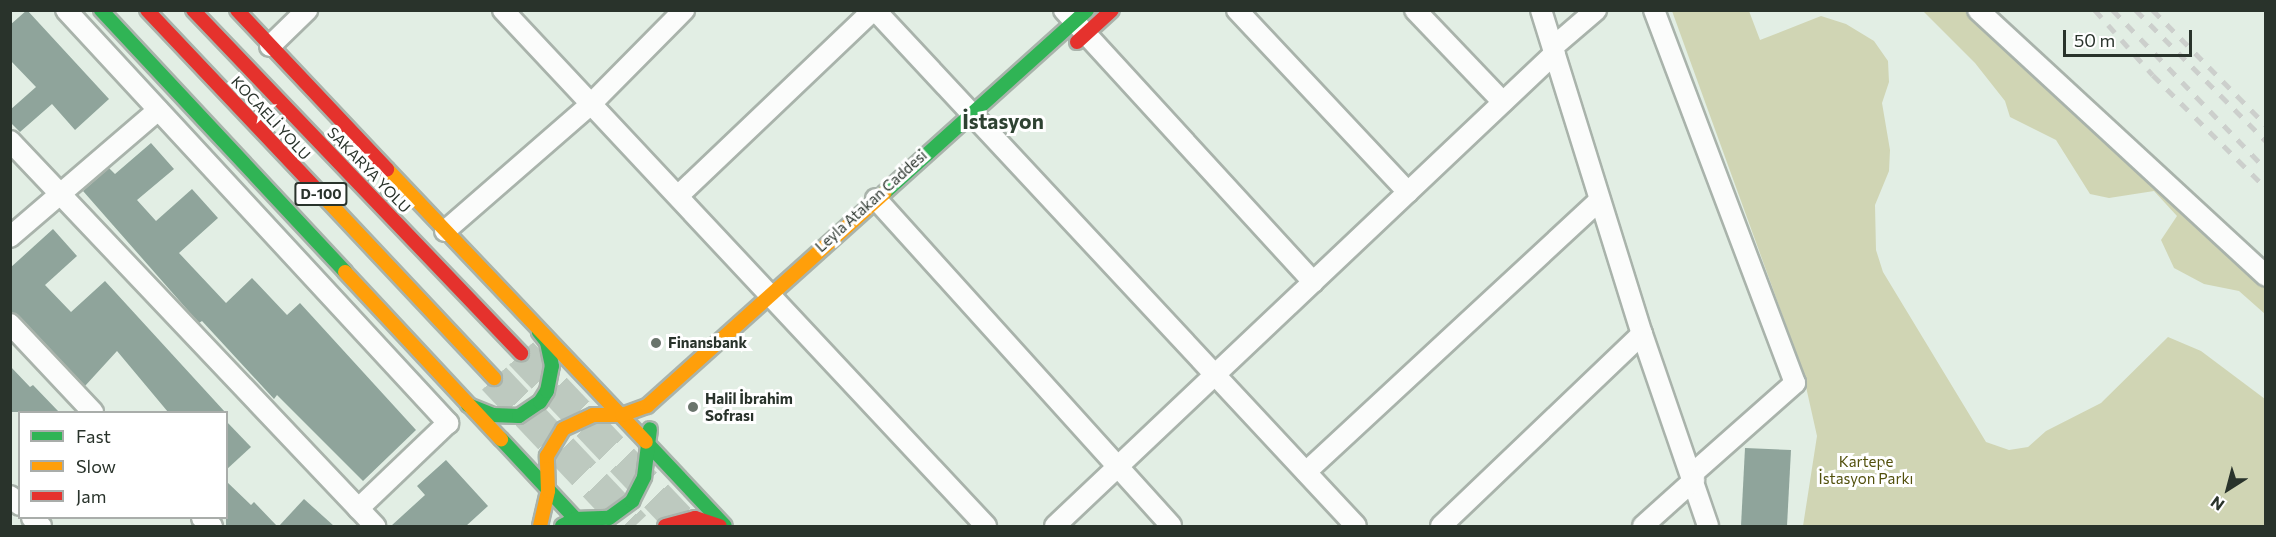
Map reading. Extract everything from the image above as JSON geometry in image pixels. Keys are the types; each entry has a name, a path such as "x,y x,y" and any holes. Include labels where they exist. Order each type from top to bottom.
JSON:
{"main road":[{"path":"101,10 578,523"},
{"name":"KOCAELİ YOLU","path":"147,10 494,378"},
{"name":"SAKARYA YOLU","path":"194,10 521,353"},
{"path":"237,10 726,526"},
{"name":"Leyla Atakan Caddesi","path":"650,404 774,300 978,117 1078,19 1112,10"},
{"name":"Leyla Atakan Caddesi","path":"1069,48 1078,19"},
{"name":"Leyla Atakan Caddesi","path":"978,117 1027,85"},
{"name":"Leyla Atakan Caddesi","path":"662,428 774,300"},
{"path":"468,405 494,414 519,416 540,402 551,378 550,351 528,316"},
{"path":"585,375 615,391 650,404"},
{"path":"540,526 548,491 547,456 563,429 593,415 622,414 650,404"},
{"path":"646,439 662,428 685,482"},
{"path":"562,526 609,518 632,501 644,477 646,439"},
{"path":"665,526 695,518 720,526"}],"street":[{"path":"10,141 364,520 448,423 66,10"},
{"path":"270,46 308,10"},
{"path":"503,10 986,526"},
{"path":"445,231 590,105 684,10"},
{"path":"678,196 874,10 978,117 1213,376 1356,526"},
{"path":"1237,10 1407,192"},
{"path":"1415,10 1503,102"},
{"path":"1541,10 1642,334 1708,526"},
{"path":"1055,526 1503,102 1596,10"},
{"path":"1643,526 1795,383 1654,10"},
{"path":"1978,10 2265,276"},
{"path":"1078,19 1312,282"},
{"path":"10,237 158,110"},
{"path":"1306,472 1599,201"},
{"path":"880,205 1171,526"},
{"path":"10,324 92,411"},
{"path":"1441,526 1642,334"}],"green space":[{"name":"Kartepe İstasyon Parkı","path":"1672,11 1749,11 1760,40 1821,16 1846,24 1874,41 1888,61 1889,82 1882,103 1890,150 1889,171 1875,205 1876,250 1883,272 1986,442 2009,450 2028,447 2046,431 2101,403 2168,337 2201,351 2265,399 2265,526 1803,526 1817,436 1802,369"},
{"path":"1923,11 1971,11 2265,283 2265,314 2239,291 2204,284 2174,268 2161,240 2177,216 2154,191 2109,198 2090,194 2056,140 2010,117 2005,101 1975,63"}],"building":[{"path":"27,10 109,99 75,130 52,104 20,132 10,122 10,110 36,87 10,60 10,25"},
{"path":"151,143 174,169 137,200 156,221 192,189 218,218 179,253 226,303 252,278 287,315 300,303 416,430 363,481 277,395 274,399 202,321 199,323 83,191 109,168 115,174"},
{"path":"53,229 77,256 45,285 71,312 105,281 224,411 167,411 117,351 85,386 19,316 10,312 10,268"},
{"path":"10,366 30,387 33,385 58,411 18,411 10,412"},
{"path":"228,423 251,447 228,468"},
{"path":"1745,448 1791,450 1787,526 1741,526"},
{"path":"446,460 488,506 466,526 391,526 425,495 417,486"},
{"path":"228,483 251,505 254,502 277,526 226,526"},
{"path":"304,499 334,526 279,526"}],"tunnel":[{"path":"521,353 685,526"},
{"path":"494,378 634,526"}],"railway":[{"path":"2095,10 2153,75 2266,188"},
{"path":"2113,10 2266,169"},
{"path":"2136,10 2266,141"},
{"path":"2153,10 2266,125"}],"traffic: fast":[{"path":"101,10 345,272"},
{"path":"884,193 1087,10"},
{"path":"468,405 493,415 519,416 540,402 547,391 552,366 547,342 539,332"},
{"path":"562,526 575,519 609,518 632,501 644,477 650,429"},
{"path":"501,439 582,526"},
{"path":"646,442 725,526"}],"traffic: slow":[{"path":"387,169 646,442"},
{"path":"540,526 548,491 547,456 563,429 593,415 622,415 647,406 884,193"},
{"path":"323,196 494,378"},
{"path":"345,272 501,439"}],"traffic: jam":[{"path":"147,10 323,196"},
{"path":"193,10 521,353"},
{"path":"237,10 387,169"},
{"path":"1077,42 1112,10"},
{"path":"665,526 695,518 720,526"}],"place":[{"name":"Finansbank","path":"656,343"},
{"name":"Halil İbrahim Sofrası","path":"693,407"}],"district":[{"name":"İstasyon","path":"1003,121"}]}
